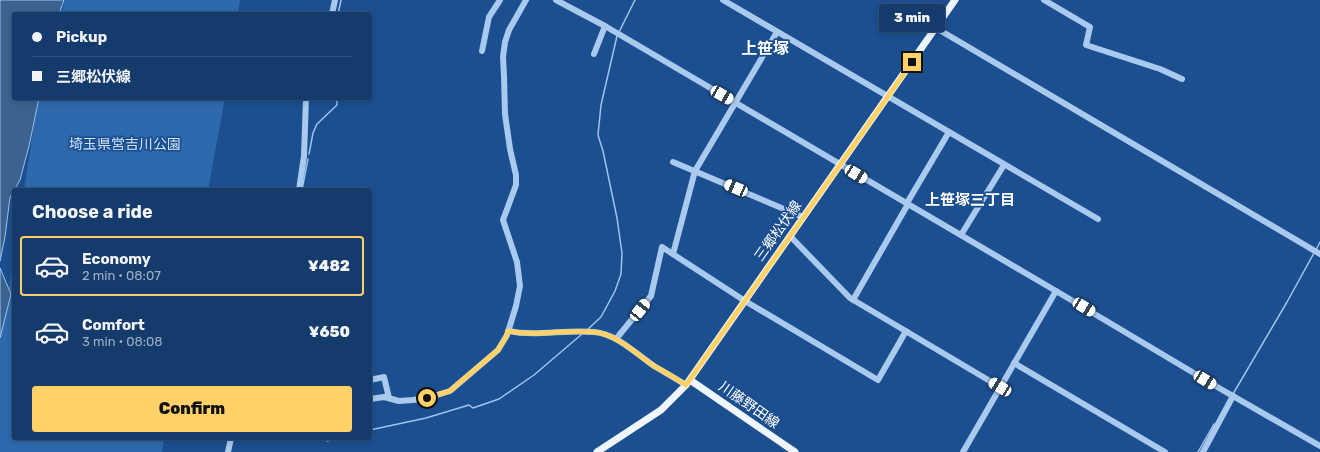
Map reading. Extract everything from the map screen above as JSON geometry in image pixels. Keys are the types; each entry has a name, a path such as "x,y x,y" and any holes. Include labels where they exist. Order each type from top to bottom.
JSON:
{"main road":[{"name":"三郷松伏線","path":"597,452 661,410 688,382 955,0"},
{"name":"川藤野田線","path":"688,382 795,452"}],"street":[{"path":"332,12 335,0"},
{"path":"482,51 489,17 500,0"},
{"path":"372,399 384,397 399,401 413,400 427,398 450,391 498,350 506,337 516,306 520,286 517,262 504,220 516,186 516,175 510,149 505,114 503,57 505,42 509,30 526,0"},
{"path":"556,0 605,26 1320,446"},
{"path":"723,0 1098,219"},
{"path":"1044,0 1090,27 1086,45 1160,69 1182,79"},
{"path":"594,54 605,26"},
{"path":"936,28 1320,254"},
{"path":"673,254 695,171 778,32"},
{"path":"299,188 304,156 306,100"},
{"path":"853,300 949,132"},
{"path":"673,162 803,217"},
{"path":"961,235 1004,165"},
{"path":"790,236 853,300 1000,387"},
{"path":"616,339 651,296 662,247 745,301 878,380 906,331"},
{"path":"963,452 1056,291"},
{"path":"508,331 531,334 582,331 606,334 616,339 655,366 688,382"},
{"path":"1014,363 1165,452"},
{"path":"372,380 384,377 389,398"},
{"path":"1203,452 1233,396"},
{"path":"228,452 231,440"}],"green space":[{"path":"65,0 240,0 238,12 62,12"},
{"name":"埼玉県営吉川公園","path":"38,100 225,100 208,188 24,188"},
{"path":"12,267 12,440 164,440 162,452 0,452 0,335 4,322"}],"shaded area":[{"path":"0,0 64,0 60,12 12,12 12,100 39,100 20,180 15,188 12,188 0,261"},
{"path":"0,268 11,294 0,338"}],"waterway":[{"path":"338,12 341,0"},
{"path":"619,32 635,0"},
{"path":"587,330 601,317 615,291 621,274 622,253 617,218 603,151 598,135 601,105 617,36"},
{"path":"309,154 313,133 317,124 337,105 337,100"},
{"path":"302,188 308,159"},
{"path":"1316,250 1320,242"},
{"path":"1233,394 1314,253"},
{"path":"372,430 426,418 469,405 473,408 499,399 534,375 582,334"},
{"path":"1198,452 1214,424"},
{"path":"326,440 331,440"}],"district":[{"name":"上笹塚","path":"765,48"},
{"name":"上笹塚三丁目","path":"970,200"}],"route":[{"path":"427,398 450,391 498,350 508,331 521,334 582,331 606,334 686,385 912,62"}]}
